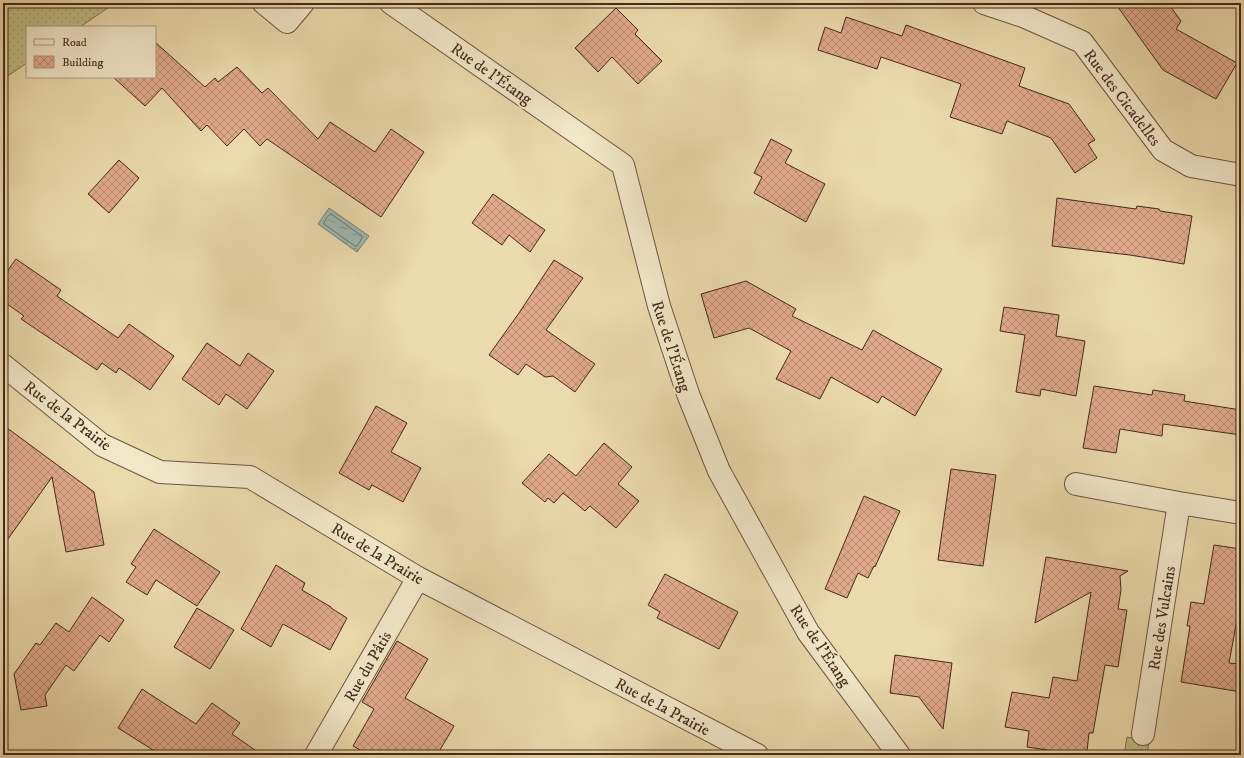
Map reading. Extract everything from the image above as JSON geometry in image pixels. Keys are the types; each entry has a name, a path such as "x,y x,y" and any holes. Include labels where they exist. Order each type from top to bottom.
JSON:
{"street":[{"path":"264,3 287,22 303,3"},
{"name":"Rue de l'Étang","path":"391,3 623,165 659,306 688,394 719,471 808,632 899,755"},
{"name":"Rue des Cicadelles","path":"984,3 1024,16 1082,42 1163,150 1191,166 1241,175"},
{"name":"Rue de la Prairie","path":"3,365 102,445 160,472 250,478 418,578 757,755"},
{"path":"1076,484 1241,513"},
{"name":"Rue des Vulcains","path":"1143,734 1179,503"},
{"name":"Rue du Pâtis","path":"316,755 418,578"}],"shaded area":[{"path":"3,3 115,3 81,26 26,26 26,64 3,79"},
{"path":"1127,737 1149,742 1147,755 1124,755"}],"water":[{"path":"732,3 751,3 752,5 737,8"},
{"path":"329,208 369,236 357,252 318,224"}],"building":[{"path":"1115,3 1168,3 1181,21 1176,29 1237,63 1216,99 1163,70"},
{"path":"616,8 638,30 635,34 662,61 638,84 612,57 598,72 575,48"},
{"path":"846,17 902,36 906,25 1025,68 1019,86 1069,104 1095,140 1088,144 1097,158 1075,173 1051,138 1007,121 1002,134 950,117 961,84 881,57 877,69 818,50 825,27 841,33"},
{"path":"156,43 205,87 215,78 218,82 237,67 262,93 268,88 318,139 330,122 375,152 391,129 424,152 381,217 267,139 260,146 244,129 227,146 207,125 201,131 162,88 145,106 114,78 156,78"},
{"path":"771,139 792,150 785,163 825,184 806,222 754,193 762,177 754,173"},
{"path":"119,160 139,178 109,213 88,194"},
{"path":"493,194 545,230 530,252 509,235 502,245 472,223"},
{"path":"1057,198 1136,209 1137,206 1192,216 1184,264 1130,255 1052,246"},
{"path":"16,259 61,290 57,296 118,338 129,324 174,356 150,390 119,368 116,373 102,363 97,370 21,319 24,316 3,301 3,277"},
{"path":"554,260 583,278 546,330 595,364 575,392 553,376 545,377 526,364 518,375 489,355"},
{"path":"746,281 796,309 792,316 862,350 873,330 942,369 915,416 882,396 878,403 831,377 820,399 776,379 791,351 749,328 714,338 701,294"},
{"path":"1004,307 1059,315 1056,336 1085,341 1076,396 1041,389 1040,396 1016,392 1025,335 1000,331"},
{"path":"207,343 240,366 248,353 274,371 247,409 226,394 219,405 182,379"},
{"path":"1094,386 1152,395 1153,390 1185,395 1184,401 1241,410 1241,435 1163,424 1162,436 1120,429 1116,453 1083,448"},
{"path":"376,406 407,423 391,452 421,468 403,502 372,485 369,490 339,473"},
{"path":"3,425 94,492 104,545 66,552 52,477 3,546"},
{"path":"604,443 632,467 618,484 639,501 616,528 590,506 585,511 563,493 554,503 548,498 545,502 522,483 549,454 576,476"},
{"path":"951,469 996,475 983,566 938,560"},
{"path":"864,496 900,511 875,567 874,566 868,578 858,573 847,598 825,589"},
{"path":"154,529 220,572 197,606 156,580 147,595 126,582 136,567 131,564"},
{"path":"1214,545 1241,549 1241,598 1229,663 1241,664 1241,692 1181,682 1190,626 1187,626 1191,602 1204,604"},
{"path":"1046,557 1128,571 1120,576 1121,590 1118,609 1127,610 1118,667 1105,665 1093,733 1089,733 1087,751 1083,751 1082,755 1027,747 1029,731 1005,727 1012,692 1049,698 1053,677 1077,681 1091,592 1035,623"},
{"path":"276,565 305,583 302,590 347,618 330,650 283,624 271,647 241,629"},
{"path":"665,574 738,612 719,649 657,618 660,612 648,605"},
{"path":"92,597 124,620 109,642 100,635 74,671 66,665 45,695 47,706 21,710 14,674 36,643 40,645 56,623 69,632"},
{"path":"197,608 234,630 210,669 174,647"},
{"path":"397,641 428,659 405,698 454,726 437,755 369,755 353,746 374,709 362,702"},
{"path":"895,655 952,663 943,729 919,697 890,693"},
{"path":"142,689 196,724 212,703 240,723 232,734 262,755 161,755 118,728"}]}
